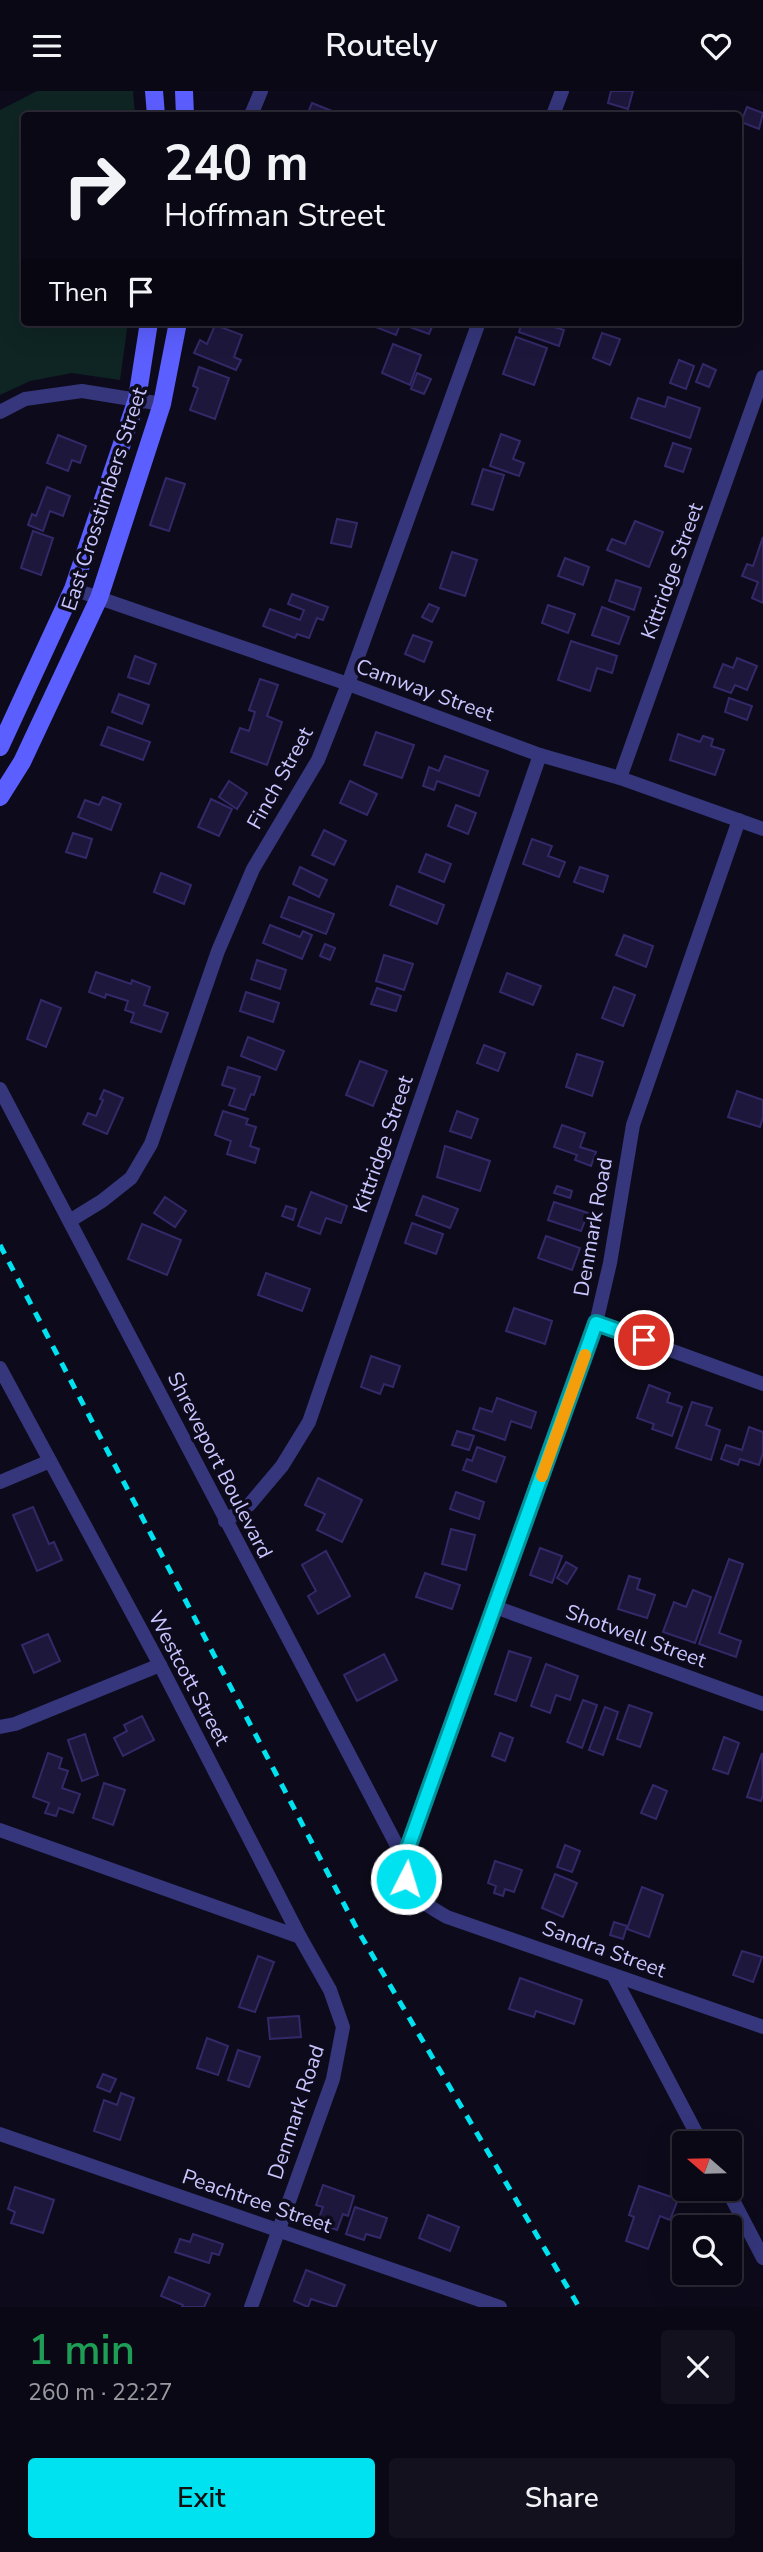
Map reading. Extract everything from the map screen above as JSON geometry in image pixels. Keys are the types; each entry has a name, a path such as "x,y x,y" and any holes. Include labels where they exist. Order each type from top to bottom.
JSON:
{"main road":[{"path":"155,91 156,112"},
{"path":"184,91 185,112"},
{"name":"East Crosstimbers Street","path":"0,747 73,589 136,399 148,326"},
{"name":"East Crosstimbers Street","path":"0,797 22,762 99,598 162,404 177,326"}],"street":[{"path":"252,112 261,91"},
{"path":"554,112 562,91"},
{"name":"Finch Street","path":"71,1220 102,1201 131,1178 151,1144 213,963 253,869 318,760 478,326"},
{"name":"Kittridge Street","path":"620,778 763,377"},
{"path":"0,412 25,399 82,391 162,404"},
{"name":"Camway Street","path":"73,589 348,684 540,755 620,778 763,829"},
{"name":"Kittridge Street","path":"225,1521 248,1505 282,1466 309,1422 540,755"},
{"name":"Denmark Road","path":"404,1859 596,1323 610,1263 633,1125 739,820"},
{"name":"Shreveport Boulevard","path":"0,1089 404,1859"},
{"path":"596,1323 763,1384"},
{"name":"Westcott Street","path":"0,1369 160,1665 337,2008"},
{"path":"0,1482 50,1461"},
{"name":"Shotwell Street","path":"495,1608 763,1704"},
{"path":"0,1727 15,1724 160,1665"},
{"path":"0,1830 300,1937"},
{"name":"Sandra Street","path":"404,1859 406,1879 418,1900 447,1917 763,2027"},
{"path":"613,1975 695,2131"},
{"name":"Denmark Road","path":"251,2307 335,2071 343,2027 337,2008"},
{"name":"Peachtree Street","path":"0,2134 500,2307"},
{"path":"733,2201 763,2258"}],"green space":[{"path":"37,91 133,91 135,112 21,112 21,326 127,326 120,380 72,373 30,381 0,395 0,110"}],"building":[{"path":"611,91 633,91 628,109 608,103"},
{"path":"312,103 334,112 308,112"},
{"path":"747,107 763,113 759,129 742,122"},
{"path":"215,326 242,335 234,357 241,360 236,370 194,353 200,340 207,344"},
{"path":"373,326 399,326 396,335"},
{"path":"407,326 432,326 429,334"},
{"path":"521,326 554,326 564,330 559,346 519,332"},
{"path":"602,333 620,339 610,365 593,358"},
{"path":"516,337 547,348 534,385 503,374"},
{"path":"393,344 421,355 410,385 382,373"},
{"path":"679,360 694,366 686,389 670,383"},
{"path":"703,364 716,370 709,387 696,382"},
{"path":"199,367 229,378 215,419 190,410 198,388 193,386"},
{"path":"417,373 431,379 424,394 411,389"},
{"path":"668,397 700,408 690,438 631,418 638,398 665,407"},
{"path":"501,434 520,441 513,459 524,463 519,476 490,466"},
{"path":"58,435 86,446 80,463 72,460 68,471 47,463"},
{"path":"673,443 691,449 683,472 665,466"},
{"path":"483,469 504,475 493,510 472,504"},
{"path":"166,478 185,484 169,531 150,525"},
{"path":"47,487 70,496 63,516 50,511 43,531 28,525 32,514 36,516"},
{"path":"337,519 357,523 351,547 331,543"},
{"path":"635,521 663,532 649,567 607,550 612,539 625,544"},
{"path":"33,531 53,538 41,575 21,568"},
{"path":"763,537 763,603 752,598 758,582 742,576 747,564 753,566"},
{"path":"452,552 477,560 465,596 440,588"},
{"path":"565,558 589,567 583,585 558,576"},
{"path":"616,580 641,588 634,610 609,601"},
{"path":"292,594 328,607 323,620 317,618 309,638 297,634 295,638 263,626 270,609 300,620 304,610 288,604"},
{"path":"429,604 439,608 432,622 422,617"},
{"path":"548,605 575,614 568,633 542,623"},
{"path":"602,607 629,617 619,644 592,635"},
{"path":"413,635 432,642 424,662 405,654"},
{"path":"571,641 617,656 612,673 597,668 590,691 558,680"},
{"path":"135,656 156,664 149,684 128,677"},
{"path":"737,658 757,666 747,690 735,685 731,693 714,687 723,664 733,668"},
{"path":"260,679 278,685 267,716 282,722 267,765 231,752 240,728 249,731 255,712 249,710"},
{"path":"119,694 149,705 142,724 112,712"},
{"path":"729,698 752,706 747,720 725,712"},
{"path":"108,727 150,742 143,760 101,745"},
{"path":"376,732 414,745 402,778 364,765"},
{"path":"678,734 700,742 703,736 713,739 711,746 724,750 715,775 670,760"},
{"path":"445,756 488,771 479,796 437,781 434,790 423,786 429,767 439,771"},
{"path":"229,781 247,793 237,809 219,797"},
{"path":"350,781 377,794 367,815 340,803"},
{"path":"103,797 121,804 111,830 78,817 85,800 99,805"},
{"path":"211,799 232,809 219,836 198,827"},
{"path":"456,805 476,813 468,834 448,826"},
{"path":"324,830 346,841 334,865 312,855"},
{"path":"73,833 92,839 86,858 66,852"},
{"path":"532,839 552,846 548,856 565,862 559,877 523,864"},
{"path":"426,854 451,864 444,882 419,872"},
{"path":"300,867 327,880 319,897 293,884"},
{"path":"580,867 608,876 603,892 574,882"},
{"path":"161,873 191,885 184,904 154,892"},
{"path":"397,886 444,905 437,924 390,905"},
{"path":"289,897 334,914 326,934 281,917"},
{"path":"270,925 300,937 303,931 312,935 302,959 263,943"},
{"path":"624,935 653,946 646,967 616,955"},
{"path":"325,944 335,948 330,960 320,956"},
{"path":"384,955 413,964 404,990 376,981"},
{"path":"257,960 286,970 280,989 251,979"},
{"path":"96,972 131,984 132,980 150,987 144,1005 168,1013 161,1032 131,1022 134,1013 125,1010 128,1001 106,994 105,998 89,992"},
{"path":"507,973 541,986 533,1005 500,992"},
{"path":"614,987 635,995 623,1026 602,1018"},
{"path":"377,988 401,996 396,1011 371,1004"},
{"path":"246,992 279,1003 273,1022 240,1011"},
{"path":"41,1000 61,1008 46,1047 27,1039"},
{"path":"248,1037 284,1051 276,1070 241,1056"},
{"path":"484,1045 505,1053 498,1071 477,1063"},
{"path":"577,1054 603,1062 592,1096 566,1087"},
{"path":"360,1061 387,1071 373,1106 346,1095"},
{"path":"228,1067 260,1077 245,1110 229,1105 235,1089 222,1085"},
{"path":"104,1090 123,1098 107,1134 83,1124 88,1113 96,1116"},
{"path":"737,1091 763,1100 760,1127 728,1117"},
{"path":"223,1111 248,1119 246,1124 256,1127 250,1146 259,1149 255,1163 227,1154 231,1141 215,1135"},
{"path":"457,1111 478,1119 471,1138 450,1131"},
{"path":"562,1125 585,1133 580,1147 596,1152 591,1166 575,1160 577,1155 554,1147"},
{"path":"445,1146 490,1161 480,1191 437,1177"},
{"path":"557,1186 572,1191 570,1198 554,1193"},
{"path":"311,1192 347,1206 341,1223 326,1218 320,1234 298,1226"},
{"path":"423,1196 458,1209 450,1228 416,1215"},
{"path":"165,1197 186,1211 175,1227 154,1213"},
{"path":"554,1202 588,1213 581,1231 548,1220"},
{"path":"286,1206 296,1209 293,1220 282,1216"},
{"path":"412,1223 443,1234 436,1254 405,1243"},
{"path":"142,1224 181,1240 167,1275 128,1259"},
{"path":"546,1236 580,1248 572,1270 538,1258"},
{"path":"266,1273 310,1289 302,1311 258,1295"},
{"path":"514,1308 552,1321 545,1344 506,1331"},
{"path":"371,1356 400,1366 393,1387 384,1384 380,1394 361,1387"},
{"path":"649,1385 670,1393 667,1402 682,1407 672,1436 652,1429 654,1424 637,1418"},
{"path":"497,1398 536,1412 531,1428 511,1421 505,1440 473,1429 480,1408 492,1412"},
{"path":"692,1402 712,1408 706,1425 720,1430 711,1460 676,1448"},
{"path":"749,1427 763,1432 763,1453 759,1465 740,1459 738,1465 721,1459 726,1445 742,1450"},
{"path":"457,1431 474,1436 469,1450 452,1445"},
{"path":"477,1447 505,1457 496,1482 463,1470 467,1459 472,1461"},
{"path":"318,1478 362,1500 342,1542 317,1530 325,1514 305,1505"},
{"path":"456,1492 484,1502 479,1519 450,1509"},
{"path":"33,1507 49,1544 54,1542 62,1560 37,1571 13,1515"},
{"path":"451,1529 475,1535 466,1570 442,1564"},
{"path":"540,1548 562,1556 552,1583 530,1575"},
{"path":"326,1551 350,1596 318,1614 308,1596 316,1591 302,1565"},
{"path":"729,1559 743,1564 719,1633 741,1641 736,1657 699,1644"},
{"path":"566,1562 577,1568 567,1584 557,1578"},
{"path":"425,1573 460,1585 452,1609 416,1597"},
{"path":"629,1576 640,1579 637,1589 655,1595 647,1618 618,1609"},
{"path":"693,1590 711,1597 695,1643 663,1632 674,1602 686,1607"},
{"path":"48,1634 60,1661 34,1673 22,1645"},
{"path":"509,1651 531,1658 516,1701 495,1694"},
{"path":"384,1654 397,1680 357,1701 344,1675"},
{"path":"546,1664 578,1676 570,1700 556,1695 550,1713 531,1706"},
{"path":"583,1700 597,1705 582,1748 567,1742"},
{"path":"629,1705 652,1713 640,1747 617,1739"},
{"path":"605,1707 618,1712 603,1755 589,1750"},
{"path":"142,1716 154,1740 123,1756 114,1738 127,1731 124,1725"},
{"path":"500,1733 513,1738 505,1761 492,1756"},
{"path":"85,1734 98,1775 82,1781 68,1740"},
{"path":"724,1737 739,1743 728,1774 713,1769"},
{"path":"48,1753 62,1758 59,1768 68,1771 62,1788 80,1794 73,1813 59,1808 56,1816 45,1813 49,1803 33,1797"},
{"path":"762,1753 763,1795 761,1801 747,1797"},
{"path":"104,1783 125,1790 113,1825 93,1818"},
{"path":"653,1785 667,1791 656,1819 641,1813"},
{"path":"565,1845 580,1851 572,1872 557,1867"},
{"path":"495,1861 522,1870 514,1892 505,1889 503,1896 494,1893 496,1886 488,1883"},
{"path":"555,1874 577,1883 563,1917 542,1908"},
{"path":"642,1887 663,1895 649,1937 627,1929"},
{"path":"614,1922 627,1926 623,1939 610,1935"},
{"path":"742,1951 762,1957 753,1982 733,1975"},
{"path":"258,1956 274,1962 255,2012 239,2007"},
{"path":"520,1978 582,2000 574,2024 536,2011 534,2017 509,2009"},
{"path":"299,2016 301,2037 270,2039 268,2018"},
{"path":"207,2038 228,2046 218,2075 197,2068"},
{"path":"238,2050 260,2057 249,2087 228,2080"},
{"path":"103,2074 116,2079 110,2092 97,2087"},
{"path":"121,2093 134,2098 120,2140 94,2131 104,2100 117,2105"},
{"path":"323,2185 354,2196 348,2216 343,2214 337,2230 317,2223 323,2207 316,2205"},
{"path":"639,2186 677,2201 670,2220 660,2216 648,2249 626,2241 634,2217 629,2215"},
{"path":"15,2187 54,2200 43,2233 11,2223 15,2212 8,2209"},
{"path":"355,2207 387,2218 380,2238 366,2234 364,2240 346,2234"},
{"path":"428,2215 459,2227 450,2251 419,2238"},
{"path":"193,2234 223,2244 219,2255 212,2253 209,2263 175,2252 180,2239 190,2242"},
{"path":"306,2270 345,2285 336,2307 311,2299 308,2307 294,2301"},
{"path":"169,2277 210,2294 204,2307 182,2307 183,2305 161,2296"}],"railway":[{"path":"0,1245 357,1929 579,2307"}],"slow traffic":[{"path":"542,1476 585,1355"}],"route":[{"path":"406,1879 404,1859 596,1323 644,1340"}]}
